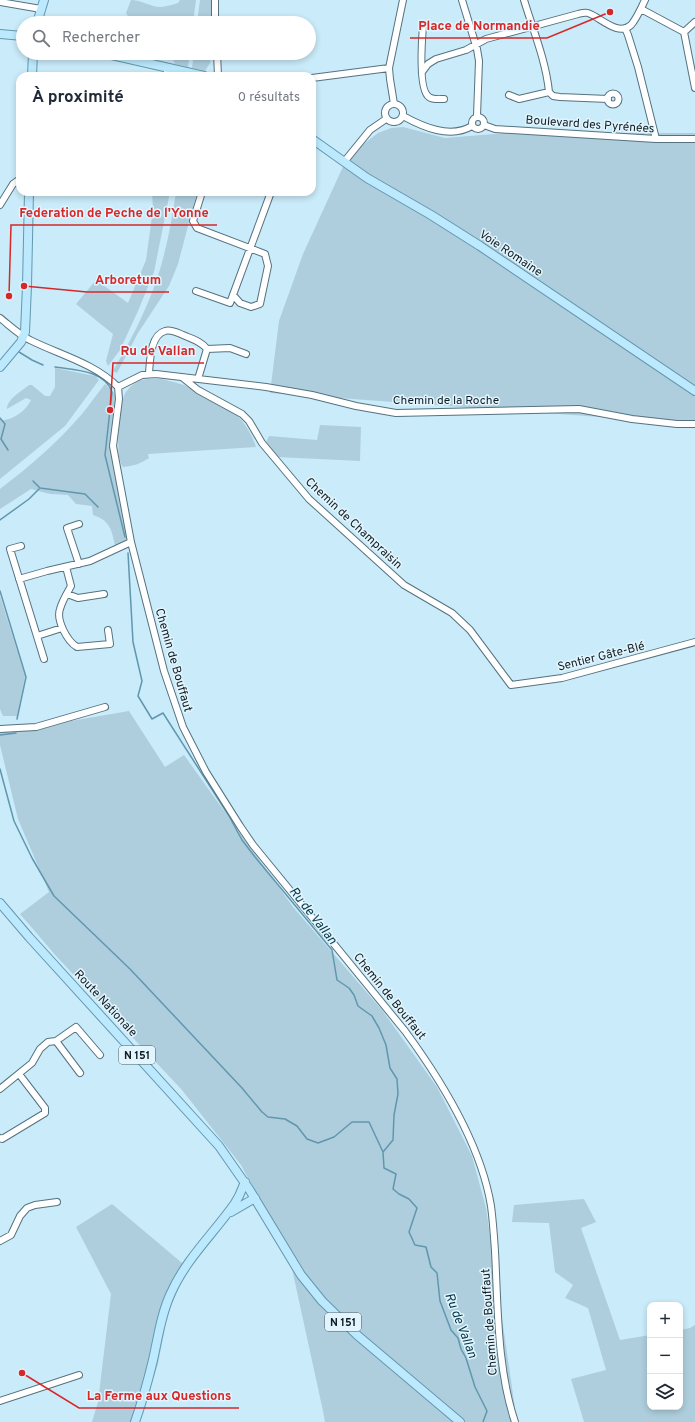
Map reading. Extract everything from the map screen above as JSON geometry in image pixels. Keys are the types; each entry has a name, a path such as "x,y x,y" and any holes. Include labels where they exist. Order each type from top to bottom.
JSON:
{"main road":[{"path":"39,16 44,0"},
{"path":"0,34 16,35"},
{"path":"32,72 33,60"},
{"path":"127,60 167,72 184,72"},
{"name":"Voie Romaine","path":"316,142 382,187 480,246 695,391"},
{"path":"0,367 24,337 27,309 29,196"},
{"name":"Route Nationale","path":"0,903 206,1131 232,1162 255,1198"},
{"path":"135,1422 148,1382 161,1323 170,1294 190,1261 239,1196 245,1182"},
{"path":"225,1216 241,1205 255,1198"},
{"name":"N 151","path":"255,1198 301,1275 322,1301 357,1335 460,1422"}],"street":[{"path":"215,0 215,16"},
{"path":"394,104 390,79 390,68 403,0"},
{"path":"462,0 479,61 477,116 472,120 472,126"},
{"path":"524,0 548,82 549,92 554,96 560,97 608,99"},
{"path":"422,72 428,64 436,59 466,50 486,39 584,13 588,13 617,28 624,28 630,26 645,0"},
{"path":"0,2 41,9"},
{"path":"641,8 684,32 695,88"},
{"path":"684,32 695,22"},
{"path":"423,26 422,72 427,95 432,99 444,98"},
{"path":"624,28 628,35 638,67 656,139"},
{"path":"217,60 218,72"},
{"path":"316,77 390,68"},
{"path":"509,95 519,99 549,92"},
{"path":"394,104 401,108 403,116 400,121 397,122 391,122 386,119 384,113 386,108 394,104"},
{"path":"403,116 418,124 441,131 451,132 472,126 477,129 481,128 484,125 483,119 477,116"},
{"path":"344,162 370,130 386,119"},
{"name":"Boulevard des Pyrénées","path":"484,125 495,129 656,139 695,139"},
{"path":"0,205 13,184 16,182"},
{"path":"201,196 193,221 197,228 265,254 268,266 260,304 250,307 240,303 233,295"},
{"path":"196,291 230,303 269,196"},
{"path":"0,318 24,337 41,346 87,365 98,371 118,387"},
{"path":"149,374 152,348 158,336 165,331 174,332 200,342 207,349 230,348 246,354"},
{"path":"198,380 207,349"},
{"name":"Chemin de la Roche","path":"118,387 135,378 149,374 266,386 356,406 396,413 579,409 632,419 677,424 695,424"},
{"name":"Chemin de Champraisin","path":"184,378 198,390 242,414 249,421 262,443 309,499 404,585 452,613 470,630 511,685"},
{"name":"Chemin de Bouffaut","path":"118,387 120,399 113,446 127,544 164,671 182,725 220,795 253,845 405,1031 436,1074 474,1149 491,1206 503,1369 507,1397 515,1422"},
{"path":"79,524 67,528 80,564"},
{"path":"19,579 47,570 90,561 127,544"},
{"path":"21,546 10,550 44,659"},
{"path":"66,567 71,586 59,610 62,628 73,645 77,647 110,644 108,630"},
{"path":"67,594 78,598 104,594"},
{"path":"37,636 62,628"},
{"name":"Sentier Gâte-Blé","path":"511,685 562,678 695,642"},
{"path":"0,729 36,726 104,707"},
{"path":"0,1089 32,1063 40,1049 48,1042 56,1041 76,1026 100,1055"},
{"path":"56,1041 80,1072"},
{"path":"0,1138 2,1139 45,1114 44,1108 19,1074"},
{"path":"0,1241 11,1235 20,1216 27,1208 35,1205 57,1202"},
{"path":"0,1401 80,1375"}],"shaded area":[{"path":"131,0 159,7 178,3 180,0 196,0 194,16 128,16 126,13"},
{"path":"200,0 212,0 211,16 198,16"},
{"path":"173,60 189,60 188,67 175,64"},
{"path":"193,60 211,60 205,71 192,68"},
{"path":"403,127 445,138 506,133 695,133 695,424 270,393 279,321 303,254 348,156 378,133 391,128"},
{"path":"152,196 169,196 154,272 120,350 108,366 106,361 113,334 76,304 96,280 128,303 146,260 153,209"},
{"path":"175,196 196,196 178,264 169,286 138,333 117,373 113,371 126,349 148,303 157,279 173,214"},
{"path":"55,368 95,376 99,380 65,426 0,479 0,420 14,417 26,408 31,400 26,398 7,409 9,402 29,385 32,385 45,396 50,396 55,387"},
{"path":"147,379 162,379 184,385 238,416 253,438 256,447 148,454 149,458 143,462 123,467 120,461 118,430 123,398 126,392 138,381"},
{"path":"105,384 116,395 110,446 128,540 115,545 109,526 99,517 93,515 92,506 76,504 68,495 50,494 31,489 0,509 0,489 32,463 63,434 82,414"},
{"path":"320,425 361,427 360,461 277,457 266,442 269,436 317,440"},
{"path":"0,596 25,676 17,716 3,716 0,709"},
{"path":"129,711 165,767 184,755 293,907 382,1010 437,1087 472,1156 486,1208 517,1422 325,1422 289,1255 241,1165 182,1090 57,957 20,914 49,892 18,819 0,745 0,733"},
{"path":"584,1199 596,1222 581,1228 620,1340 647,1336 647,1410 683,1410 683,1329 695,1325 695,1422 584,1422 571,1379 606,1370 588,1308 565,1298 573,1285 555,1272 549,1223 512,1222 514,1205"},
{"path":"112,1204 188,1268 168,1312 158,1364 139,1422 92,1422 98,1402 111,1294 76,1227"}],"waterway":[{"name":"Ru de Vallan","path":"19,352 43,365"},
{"name":"Ru de Vallan","path":"55,367 80,370 96,375 103,379 112,392 105,455 125,537"},
{"path":"0,418 5,424 1,439 8,450"},
{"path":"33,481 40,488 85,494 98,507"},
{"path":"0,520 29,499 39,489"},
{"name":"Ru de Vallan","path":"128,553 133,642 142,681 138,696 152,719 163,713 229,816 242,840 332,950 337,980 349,988 354,995 358,1006 372,1016 386,1045 390,1068 397,1079 398,1094 394,1115 393,1140 383,1152 384,1168 396,1174 393,1189 409,1199 417,1208 409,1232 415,1245 426,1247 431,1267 437,1273 440,1301 451,1330 458,1338 475,1387 487,1411 483,1422"},
{"path":"0,591 26,677 17,719"},
{"path":"0,735 16,733"},
{"path":"0,769 14,821 32,858 54,896 130,969 242,1088 262,1112 268,1117 285,1119 297,1126 307,1139 318,1143 334,1137 352,1122 369,1122 383,1152"}],"place":[{"name":"Place de Normandie","path":"610,12"},
{"name":"Arboretum","path":"24,286"},
{"name":"Federation de Peche de l'Yonne","path":"9,296"},
{"name":"Ru de Vallan","path":"110,410"},
{"name":"La Ferme aux Questions","path":"22,1373"}]}
